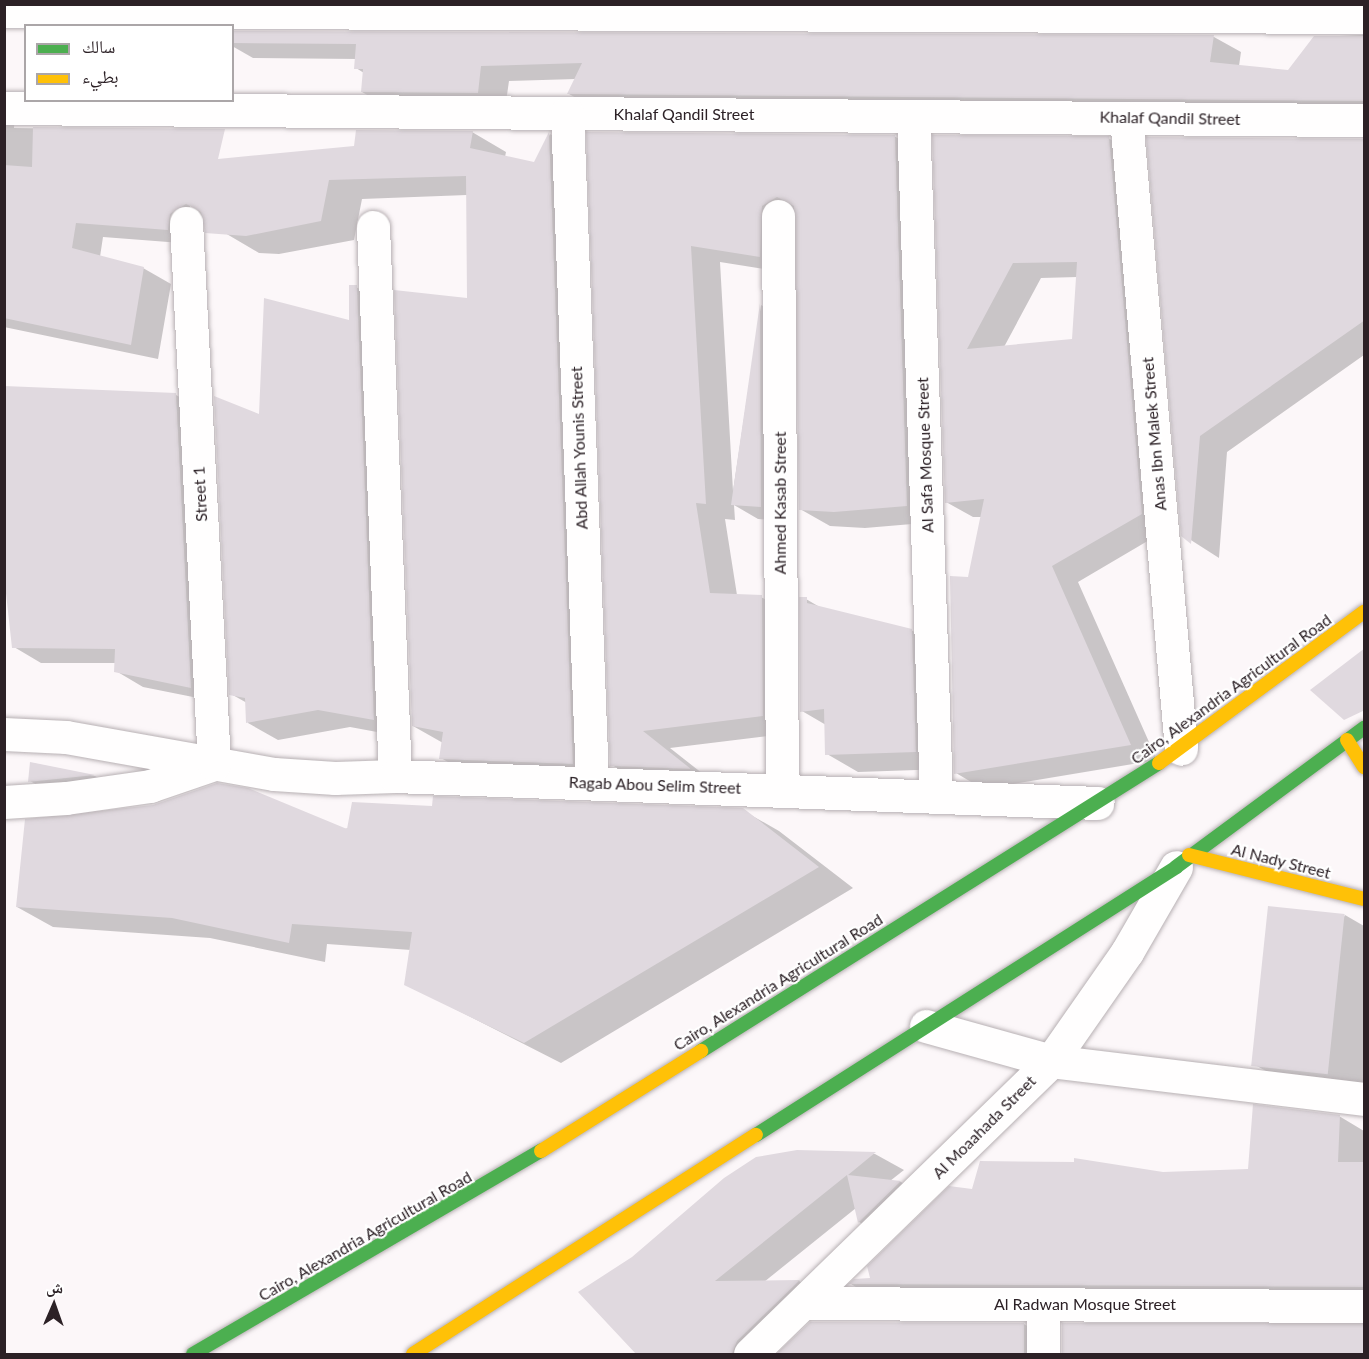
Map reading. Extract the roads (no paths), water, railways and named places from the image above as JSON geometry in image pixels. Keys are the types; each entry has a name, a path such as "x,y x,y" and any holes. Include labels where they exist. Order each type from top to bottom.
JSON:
{"main road":[{"name":"Cairo, Alexandria Agricultural Road","path":"193,1354 490,1183 1097,803 1181,749 1365,612"},
{"path":"412,1354 1182,861 1365,728"},
{"path":"1347,740 1365,767"},
{"name":"Al Nady Street","path":"1182,861 1365,899"}],"street":[{"path":"4,11 1365,18"},
{"name":"Khalaf Qandil Street","path":"4,108 1365,120"},
{"name":"Abd Allah Younis Street","path":"567,113 592,783"},
{"name":"Al Safa Mosque Street","path":"913,116 936,795"},
{"name":"Anas Ibn Malek Street","path":"1126,118 1181,749"},
{"name":"Ahmed Kasab Street","path":"778,216 782,790"},
{"name":"Street 1","path":"186,223 214,764"},
{"path":"373,227 395,776"},
{"name":"Ragab Abou Selim Street","path":"4,734 66,737 214,764 335,778 395,776 936,795 1097,803"},
{"name":"Ragab Abou Selim Street","path":"4,802 66,798 150,786 214,764"},
{"name":"Al Moaahada Street","path":"750,1354 806,1303 1051,1061 1126,952 1182,861"},
{"path":"926,1026 1051,1061 1365,1099"},
{"name":"Al Radwan Mosque Street","path":"806,1303 1365,1306"},
{"path":"1043,1304 1043,1354"}]}
